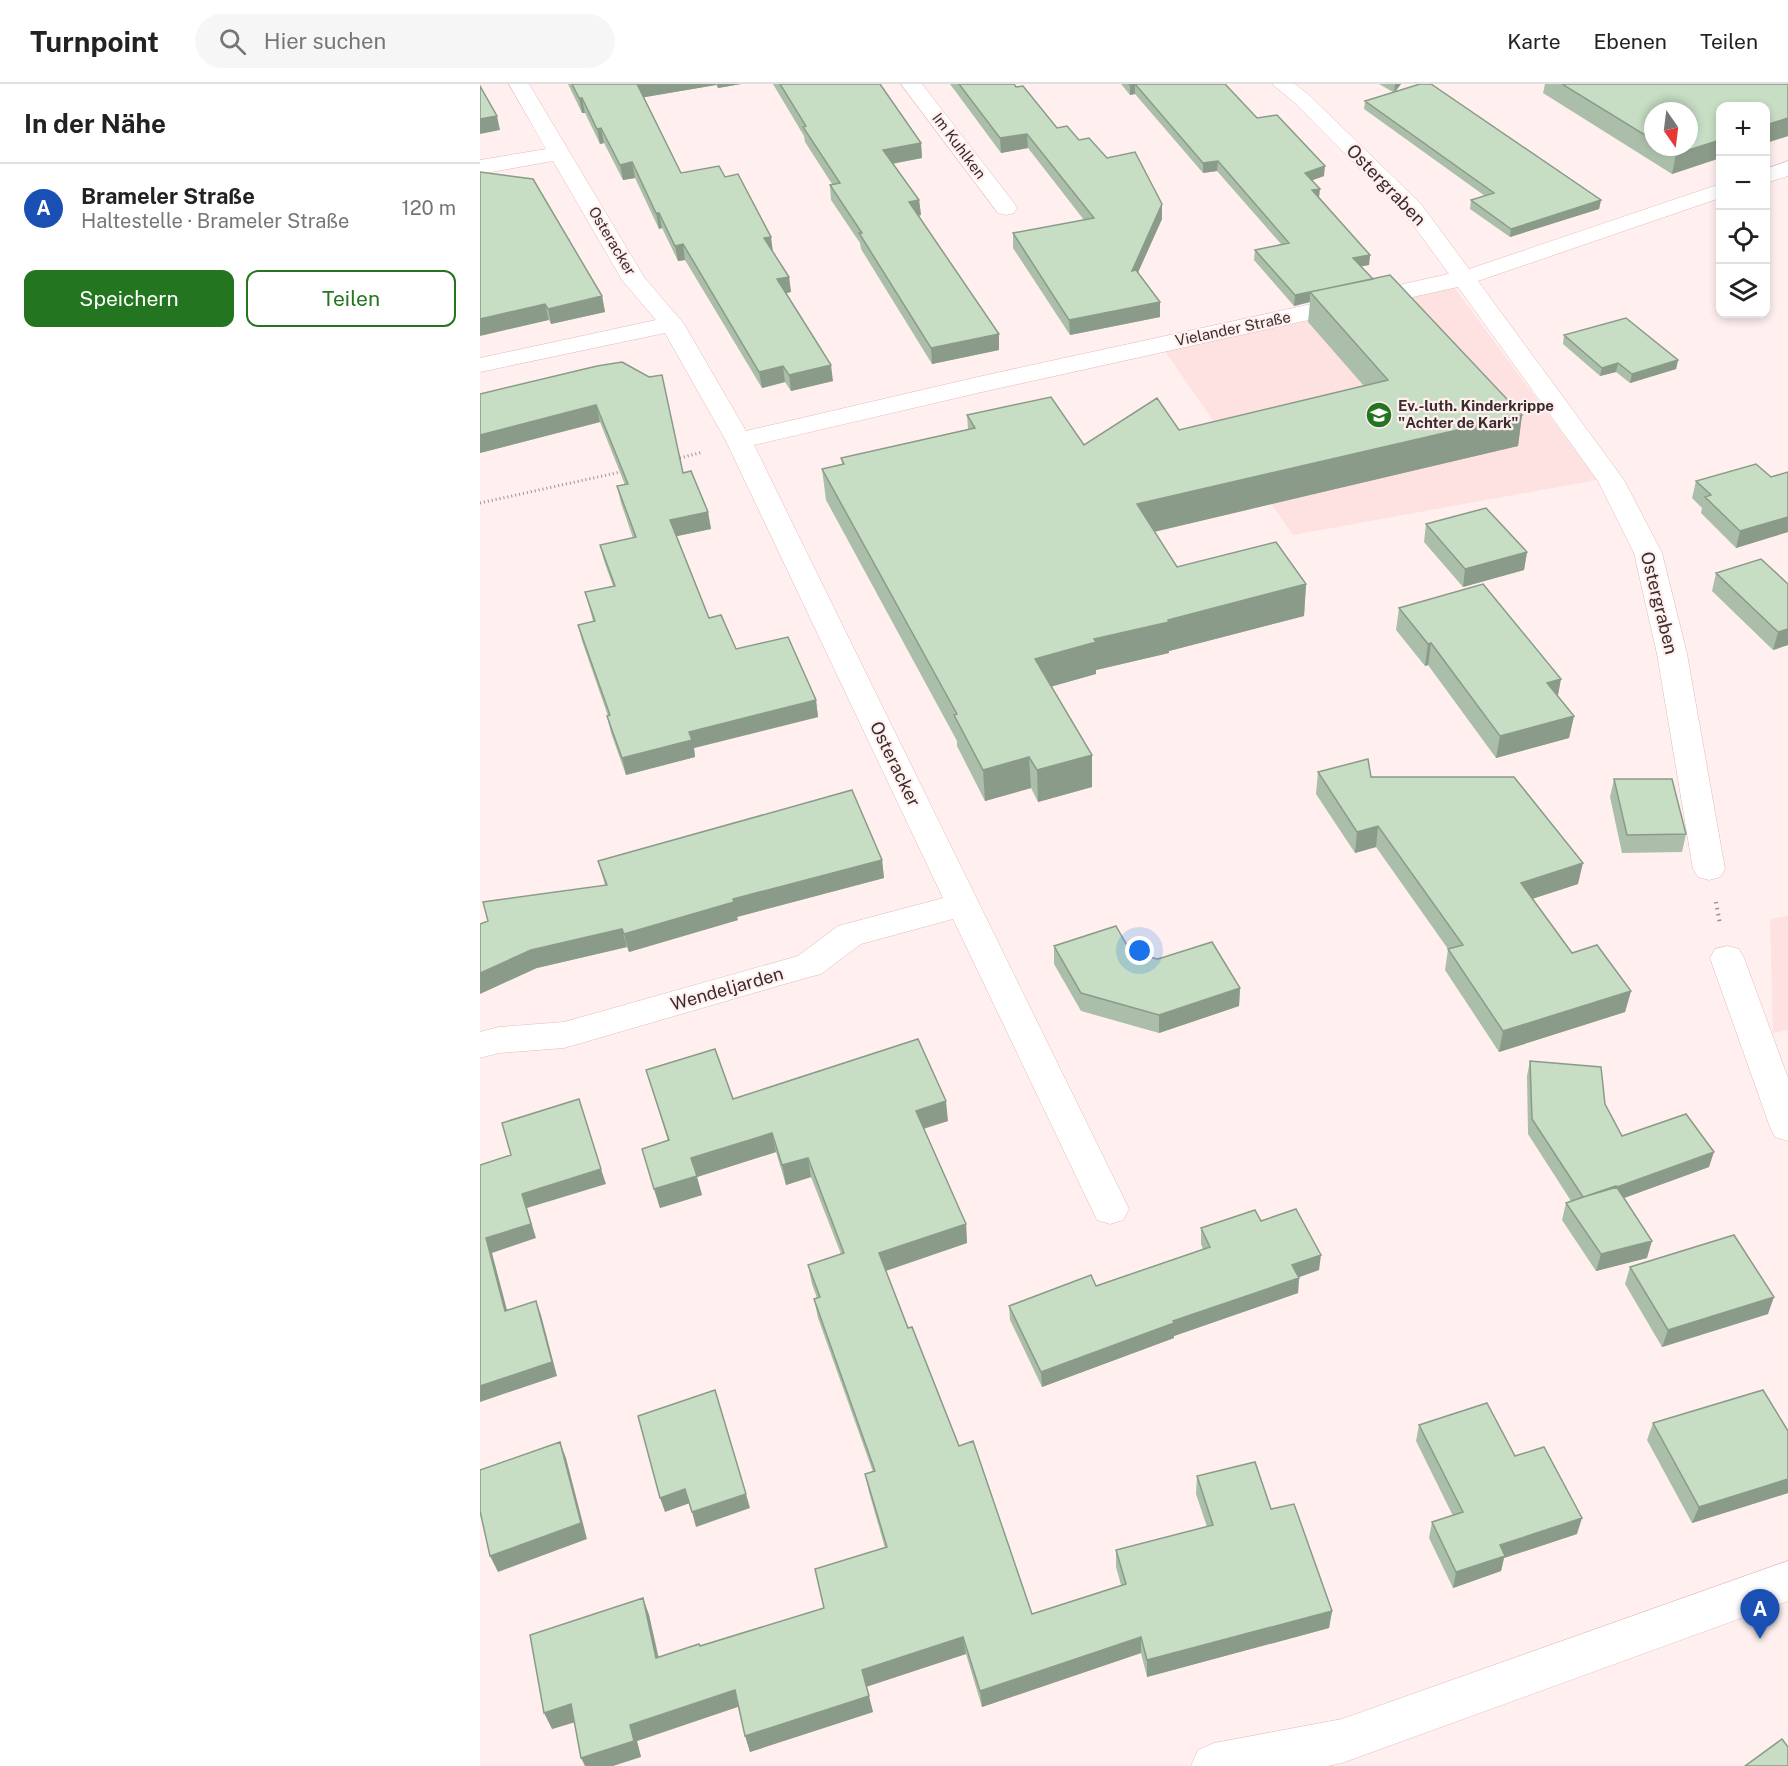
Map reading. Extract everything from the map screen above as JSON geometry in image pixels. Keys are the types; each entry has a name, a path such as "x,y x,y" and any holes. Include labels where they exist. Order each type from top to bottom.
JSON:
{"street":[{"name":"Osteracker","path":"519,84 634,280 672,324 739,441 1110,1209"},
{"name":"Im Kuhlken","path":"911,84 1006,208"},
{"name":"Ostergraben","path":"1282,84 1302,99 1413,209 1611,480 1648,553 1672,654 1709,869"},
{"path":"480,167 559,153"},
{"path":"1770,175 1788,168"},
{"name":"Vielander Straße","path":"739,441 982,384 1465,278 1716,192"},
{"path":"480,365 672,324"},
{"name":"Wendeljarden","path":"480,1045 499,1040 564,1035 809,965 850,935 963,904"},
{"path":"1727,958 1788,1126"},
{"path":"1214,1766 1342,1741 1788,1581"}],"path":[{"path":"673,460 739,441"},
{"path":"480,503 627,470"},
{"path":"1709,869 1727,958"}],"shaded area":[{"name":"Ev.-luth. Kinderkrippe \"Achter de Kark\"","path":"1454,287 1597,480 1293,535 1164,350"},
{"path":"1788,916 1788,1030 1773,1033 1770,919"}],"building":[{"path":"572,84 637,84 681,173 719,166 725,177 738,174 771,237 764,238 789,277 777,279 831,365 789,375 783,366 759,372 683,244 675,246 659,213 656,213 632,162 620,165 601,128 597,129 582,98 579,98"},
{"path":"780,84 880,84 921,143 883,150 919,200 909,202 999,334 931,348 859,233 862,233 830,185 840,183 803,127 806,126"},
{"path":"959,84 1023,86 1057,128 1067,126 1079,140 1089,138 1107,158 1135,152 1162,204 1132,271 1136,270 1160,302 1069,320 1013,233 1094,218 1027,134 1000,138"},
{"path":"1135,84 1225,84 1257,118 1277,115 1325,166 1305,173 1320,189 1312,190 1370,255 1353,258 1373,279 1295,295 1255,250 1289,243 1218,161 1203,163"},
{"path":"1420,84 1431,84 1601,200 1511,229 1471,200 1494,193 1365,101"},
{"path":"1562,84 1788,84 1788,118 1770,124 1770,102 1716,102 1716,141 1698,147 1698,102 1644,102 1644,134"},
{"path":"480,86 497,116 480,119"},
{"path":"480,172 533,179 602,296 548,309 545,304 480,319"},
{"path":"1390,275 1522,415 1137,504 1177,567 1276,542 1306,584 1168,620 1169,622 1094,639 1096,642 1035,659 1092,755 1037,770 1029,757 983,770 954,715 957,714 822,469 844,464 841,458 975,428 967,415 1051,397 1084,445 1157,398 1179,430 1388,380 1310,292"},
{"path":"1626,318 1678,360 1632,374 1618,363 1602,368 1564,335"},
{"path":"622,362 649,377 662,375 683,473 691,471 708,512 670,520 709,618 721,615 736,649 788,637 816,700 689,732 692,740 622,758 607,716 610,715 578,625 595,621 585,592 615,586 600,545 636,537 617,486 628,484 596,405 480,435 480,394"},
{"path":"1756,464 1771,477 1788,472 1788,517 1740,531 1705,497 1711,495 1696,481"},
{"path":"1486,508 1527,552 1465,569 1426,524"},
{"path":"1761,559 1788,584 1788,629 1778,632 1716,573"},
{"path":"1483,584 1561,679 1547,683 1574,716 1500,736 1431,643 1428,644 1399,608"},
{"path":"1368,759 1371,777 1514,777 1583,863 1521,883 1572,953 1597,945 1631,991 1503,1031 1448,949 1463,945 1378,826 1357,832 1318,772"},
{"path":"1614,779 1672,779 1686,834 1627,835"},
{"path":"852,790 882,860 733,899 734,902 624,934 622,929 531,950 480,973 480,924 488,921 483,902 607,885 598,861"},
{"path":"1116,926 1132,954 1158,959 1212,942 1240,988 1159,1015 1081,993 1054,946"},
{"path":"918,1039 946,1101 916,1111 966,1224 879,1253 908,1328 912,1327 959,1446 973,1441 1032,1614 1126,1584 1116,1550 1213,1525 1197,1476 1255,1462 1271,1509 1294,1504 1332,1611 1147,1660 1141,1637 980,1691 963,1637 862,1670 869,1696 745,1736 735,1690 630,1725 634,1741 581,1758 571,1704 544,1713 530,1635 643,1598 656,1658 824,1608 815,1569 887,1547 865,1474 875,1471 814,1299 820,1297 808,1265 844,1253 808,1158 782,1165 772,1133 691,1158 697,1176 654,1189 642,1149 669,1140 646,1070 715,1049 733,1099"},
{"path":"1530,1061 1601,1067 1605,1104 1622,1136 1686,1114 1714,1152 1583,1197 1532,1119"},
{"path":"579,1099 601,1169 522,1194 531,1224 486,1238 505,1311 536,1301 552,1362 480,1386 480,1165 511,1155 502,1123"},
{"path":"1616,1186 1652,1241 1601,1254 1566,1203"},
{"path":"1296,1209 1321,1255 1292,1265 1299,1278 1173,1321 1174,1323 1041,1372 1009,1306 1091,1275 1096,1286 1210,1247 1201,1228 1255,1210 1261,1221"},
{"path":"1734,1235 1774,1297 1668,1330 1630,1267"},
{"path":"715,1390 746,1494 692,1512 685,1489 660,1498 638,1416"},
{"path":"1763,1390 1788,1431 1788,1479 1699,1507 1653,1423"},
{"path":"1487,1403 1515,1456 1544,1447 1582,1518 1500,1545 1505,1556 1456,1572 1432,1522 1463,1512 1419,1425"},
{"path":"560,1442 581,1523 490,1556 480,1511 480,1470"},
{"path":"1782,1739 1788,1747 1788,1766 1745,1766"}],"place":[{"name":"Ev.-luth. Kinderkrippe \"Achter de Kark\"","path":"1379,415"},
{"name":"Brameler Straße","path":"1760,1639"}]}
